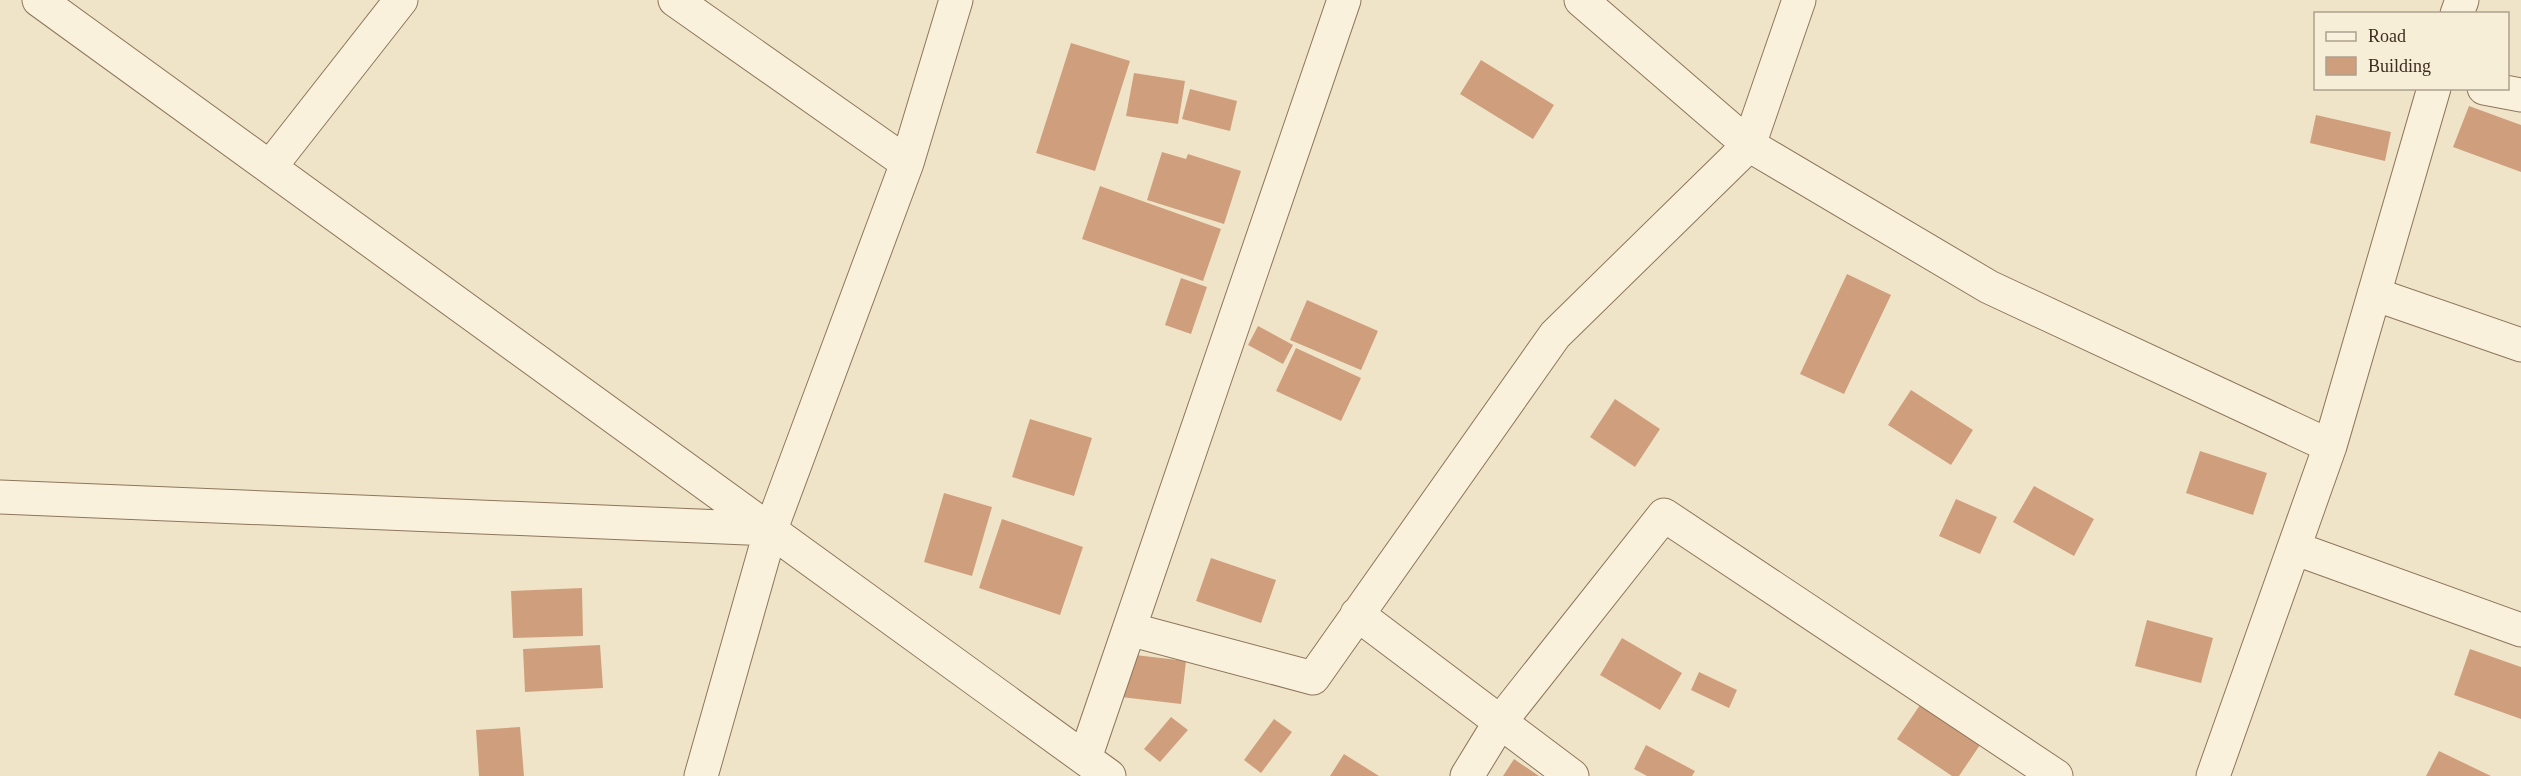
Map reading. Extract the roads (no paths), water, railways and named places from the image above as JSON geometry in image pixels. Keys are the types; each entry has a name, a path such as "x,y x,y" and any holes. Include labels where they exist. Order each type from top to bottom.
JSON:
{"street":[{"path":"39,0 1097,767 1129,629 1344,0"},
{"path":"270,167 401,0"},
{"path":"675,0 907,163"},
{"path":"701,776 771,529 907,163 956,0"},
{"path":"1581,0 1749,144 1989,287 2330,446"},
{"path":"1129,629 1312,678 1555,335 1749,144 1799,0"},
{"path":"2213,776 2330,446 2433,90"},
{"path":"2495,90 2521,95"},
{"path":"2374,294 2521,345"},
{"path":"0,496 771,529"},
{"path":"1467,776 1500,722 1664,515 2056,776"},
{"path":"2294,548 2521,630"},
{"path":"1357,614 1572,776"}]}
